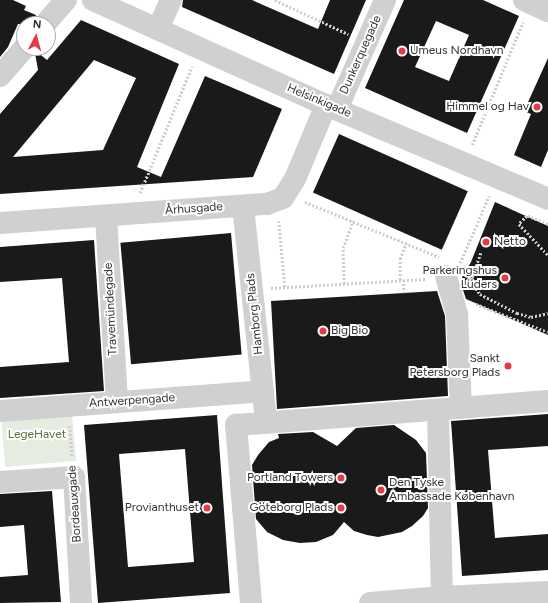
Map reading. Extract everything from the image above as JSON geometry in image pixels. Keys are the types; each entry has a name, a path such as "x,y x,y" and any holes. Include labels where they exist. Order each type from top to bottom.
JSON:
{"street":[{"path":"52,16 66,0"},
{"path":"158,29 171,0"},
{"name":"Dunkerquegade","path":"331,107 367,42 385,0"},
{"name":"Helsinkigade","path":"102,2 199,48 331,107 497,178 546,193"},
{"path":"0,76 17,56"},
{"path":"282,197 295,179 331,107"},
{"name":"Århusgade","path":"0,223 267,204 282,197"},
{"name":"Hamborg Plads","path":"243,206 266,423"},
{"name":"Travemündegade","path":"106,216 117,402"},
{"path":"446,268 457,314 461,408"},
{"name":"Antwerpengade","path":"0,410 263,391"},
{"path":"251,603 236,426 548,401"},
{"path":"438,410 442,597"},
{"path":"0,482 74,476"},
{"name":"Bordeauxgade","path":"74,476 81,603"},
{"path":"370,603 442,597 548,592"}],"path":[{"path":"275,0 367,42"},
{"path":"464,163 534,5"},
{"path":"131,214 199,48"},
{"path":"285,287 282,197 353,221 406,243 455,272 497,178"},
{"path":"548,224 527,216 519,224 548,255"},
{"path":"344,284 343,248 353,221"},
{"path":"404,293 400,259 406,243"},
{"path":"481,253 471,282 480,294 531,317 548,313"},
{"path":"252,289 439,278 446,268"},
{"path":"469,302 548,332"},
{"name":"Bordeauxgade","path":"68,406 74,476"}],"green space":[{"name":"LegeHavet","path":"71,403 76,461 5,467 0,409"}],"building":[{"path":"0,0 13,0 26,6 24,10 36,15 16,16 16,29 8,47 0,57"},
{"path":"183,0 252,0 318,29 330,0 366,0 334,74 182,7"},
{"name":"Umeus Nordhavn","path":"404,0 483,0 519,16 467,133 365,88","holes":["436,21 469,35 449,81 415,67"]},
{"path":"81,20 179,64 137,167 161,177 205,76 282,109 253,177 0,194 0,114 38,70 36,56 42,56 47,60 50,56 56,56 56,49","holes":["94,60 136,78 103,150 13,157"]},
{"path":"548,58 548,150 541,167 514,155 531,114 524,111"},
{"path":"339,134 468,191 442,250 313,192"},
{"name":"Parkeringshus Lüders","path":"495,202 548,226 548,335 466,299 460,281 471,262"},
{"path":"231,233 242,355 131,364 120,243"},
{"path":"94,240 104,391 0,398 0,367 69,362 62,278 0,282 0,247"},
{"path":"437,291 445,316 448,396 277,409 271,301"},
{"path":"548,414 548,446 488,450 495,538 548,534 548,570 462,576 451,421"},
{"name":"Provianthuset","path":"217,415 230,593 98,603 84,425","holes":["185,449 194,562 128,567 119,454"]},
{"name":"Portland Towers","path":"394,425 416,440 426,453 428,508 423,516 412,526 402,532 378,537 354,531 344,522 333,535 316,542 300,543 283,540 267,532 256,519 252,465 269,442 279,438 278,434 313,432 337,446 356,428"},
{"path":"52,491 61,602 0,603 0,577 28,575 24,525 0,527 0,494"}],"place":[{"name":"Umeus Nordhavn","path":"402,51"},
{"name":"Himmel og Hav","path":"537,107"},
{"name":"Netto","path":"486,242"},
{"name":"Parkeringshus Lüders","path":"505,278"},
{"name":"Big Bio","path":"323,331"},
{"name":"Sankt Petersborg Plads","path":"508,366"},
{"name":"Portland Towers","path":"341,478"},
{"name":"Den Tyske Ambassade København","path":"381,490"},
{"name":"Provianthuset","path":"207,508"},
{"name":"Göteborg Plads","path":"341,508"}]}
